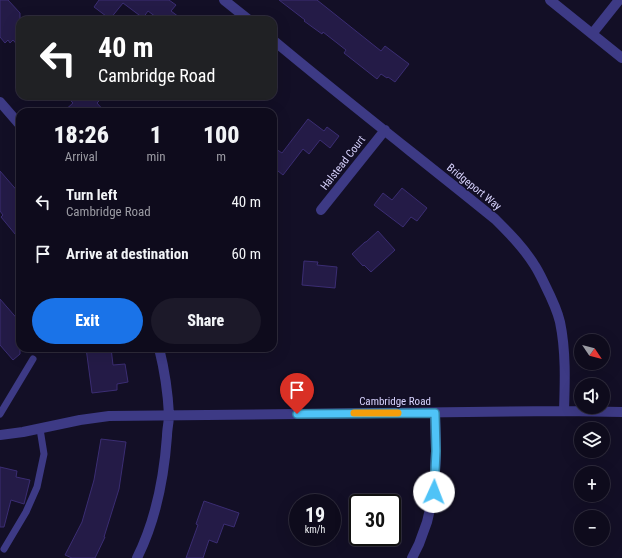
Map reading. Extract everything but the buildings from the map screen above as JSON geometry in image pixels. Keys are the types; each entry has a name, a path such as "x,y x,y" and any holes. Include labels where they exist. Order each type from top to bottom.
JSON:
{"street":[{"path":"224,0 244,16"},
{"path":"550,0 622,58"},
{"path":"592,34 619,0"},
{"name":"Bridgeport Way","path":"277,43 495,219 510,233 524,250 535,266 552,299 560,321 565,362 564,411"},
{"path":"0,102 16,120"},
{"name":"Halstead Court","path":"321,210 385,130"},
{"path":"137,558 152,520 160,493 166,453 169,415 160,352"},
{"name":"Cambridge Road","path":"0,435 109,416 564,411 622,412"},
{"path":"412,558 427,522 434,492 436,451 435,413"}],"lane":[{"path":"0,414 33,359"},
{"path":"4,549 26,512 37,488 44,454 40,429"}],"slow traffic":[{"path":"354,413 398,413"}],"route":[{"path":"297,414 435,413 436,451 434,492"}]}
